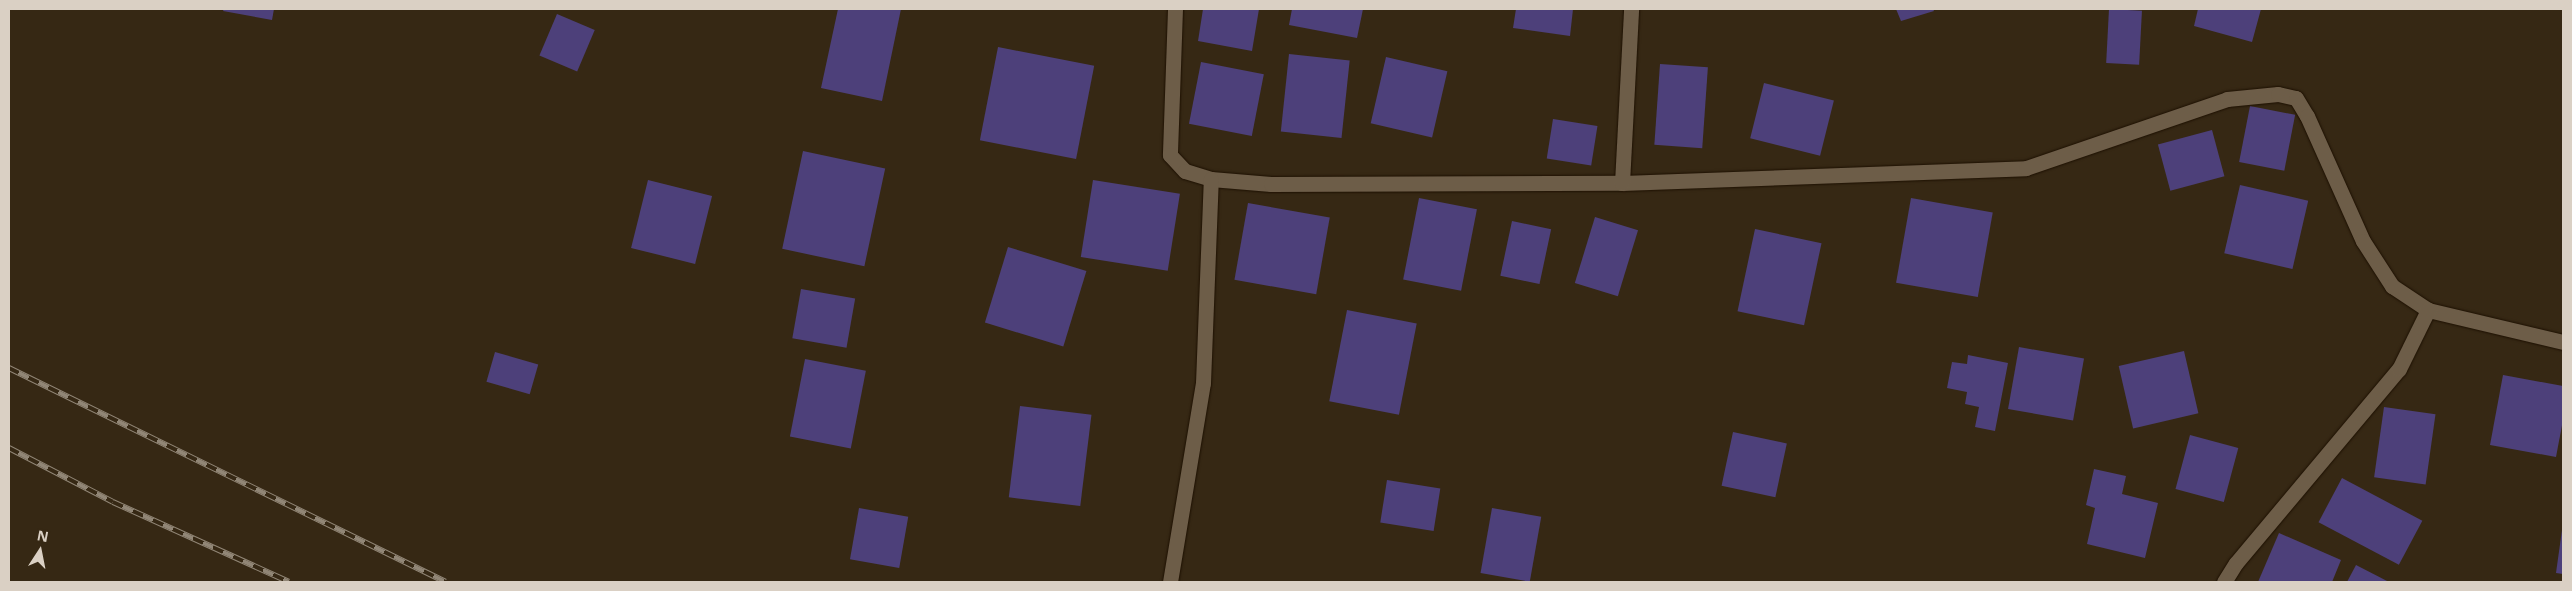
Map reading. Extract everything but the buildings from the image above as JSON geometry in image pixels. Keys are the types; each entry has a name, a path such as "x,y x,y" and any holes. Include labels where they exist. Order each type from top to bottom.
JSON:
{"street":[{"path":"1175,9 1170,155 1185,171 1211,179 1271,184 1622,183 2026,168 2227,99 2278,94 2296,98 2307,116 2363,241 2392,286 2428,310 2563,342"},
{"path":"1622,183 1631,9"},
{"path":"1170,582 1203,382 1211,179"},
{"path":"2224,582 2236,563 2399,369 2428,310"}],"railway":[{"path":"9,368 445,582"},
{"path":"9,448 113,502 289,582"}]}
